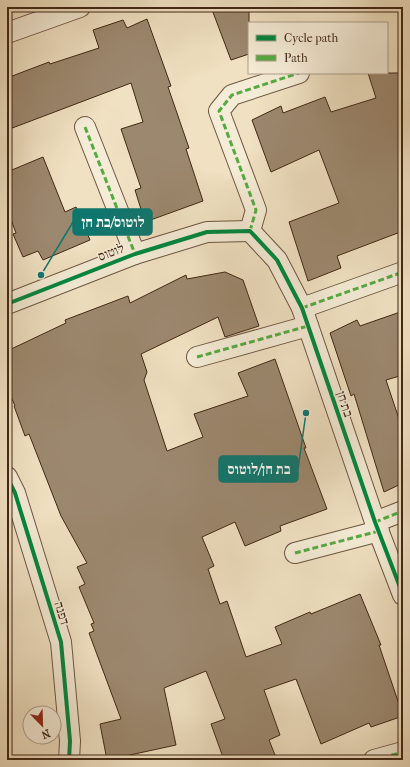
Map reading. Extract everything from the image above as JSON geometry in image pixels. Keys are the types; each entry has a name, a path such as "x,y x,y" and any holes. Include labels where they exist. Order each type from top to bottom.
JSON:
{"street":[{"path":"7,33 80,7"},
{"path":"250,231 256,210 219,111 232,95 296,74"},
{"path":"85,127 135,254"},
{"name":"לוטוס","path":"7,304 135,254 207,232 250,231"},
{"name":"בת חן","path":"250,231 277,260 305,317 377,527 403,595"},
{"path":"197,357 305,317 403,272"},
{"name":"דפנה","path":"7,477 15,493 61,642 70,741 69,760"},
{"path":"295,553 377,527 403,511"},
{"path":"374,760 403,752"}],"building":[{"path":"211,7 249,7 248,54 231,60"},
{"path":"147,19 171,86 168,87 189,148 186,149 203,201 145,222 135,190 141,188 121,129 143,122 131,83 7,130 7,78 49,62 50,64 99,48 93,30 123,20 127,28"},
{"path":"403,73 403,231 337,256 341,268 308,281 289,222 339,203 319,150 271,172 252,120 281,106 283,113 325,97 331,112 376,98 368,74"},
{"path":"43,157 65,212 76,207 90,240 43,260 38,251 23,257 13,234 16,233 7,209 7,172"},
{"path":"225,272 243,280 259,326 225,337 218,317 141,354 147,372 144,380 167,451 203,437 194,414 248,396 238,373 275,359 306,448 304,448 327,509 280,526 281,531 245,546 235,522 202,537 214,566 208,569 220,604 227,601 246,657 282,644 275,627 310,612 311,614 360,594 381,645 379,645 403,716 371,727 369,723 321,744 296,679 264,690 280,735 269,740 277,760 224,760 211,724 225,719 206,671 164,688 176,745 107,760 100,724 121,719 89,633 94,631 91,624 94,623 79,587 85,584 77,567 87,563 61,516 29,434 25,436 7,387 7,351 66,323 65,320 128,296 130,303 186,275 187,279"},
{"path":"403,311 403,375 386,380 403,431 403,483 384,492 354,394 351,396 330,333 357,320 360,326"}],"marked path":[{"path":"250,231 256,210 219,111 232,95 296,74"},
{"path":"85,127 135,254"},
{"path":"302,308 403,272"},
{"path":"197,357 308,326"},
{"path":"375,522 403,511"},
{"path":"295,553 379,531"},
{"path":"374,760 403,752"}],"cycle path":[{"path":"7,304 135,254 207,232 250,231 277,260 302,308 375,522 403,595"},
{"path":"7,477 15,493 61,642 70,741 69,760"}],"place":[{"name":"לוטוס/בת חן","path":"41,275"},
{"name":"בת חן/לוטוס","path":"306,413"}]}
